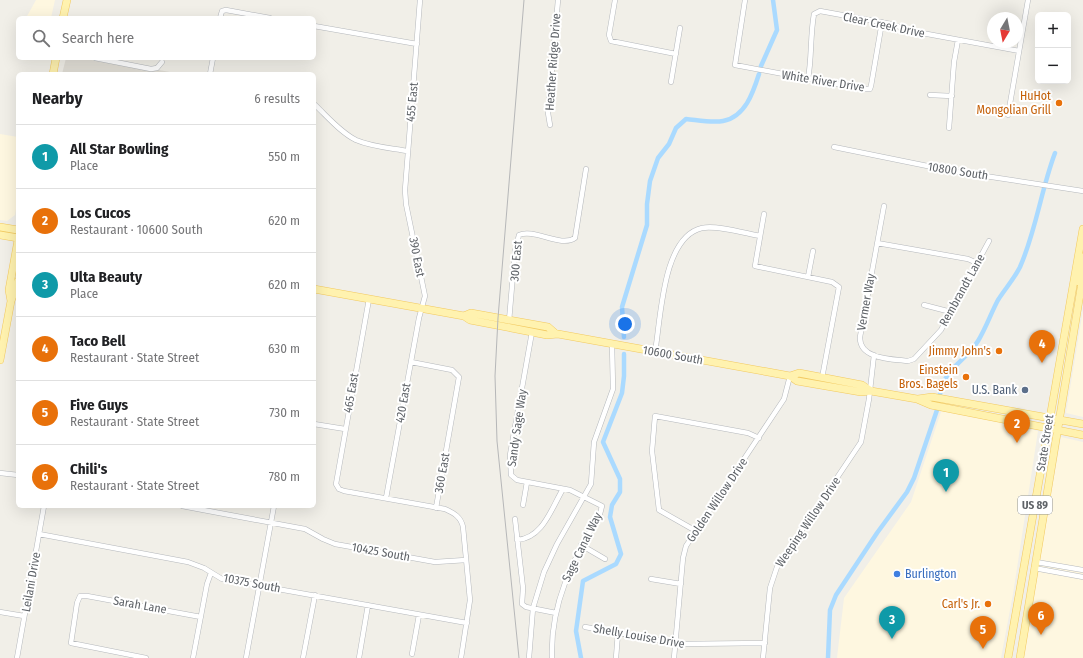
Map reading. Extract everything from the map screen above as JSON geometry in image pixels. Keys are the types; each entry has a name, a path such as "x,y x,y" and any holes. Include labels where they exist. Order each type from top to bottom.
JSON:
{"main road":[{"path":"63,16 67,0"},
{"path":"53,72 56,60"},
{"path":"0,227 16,230"},
{"name":"State Street","path":"1008,658 1083,229"},
{"path":"0,235 16,239"},
{"path":"12,301 9,290 16,250"},
{"path":"1080,298 1079,280 1083,257"},
{"name":"State Street","path":"1020,658 1083,276"},
{"path":"0,360 16,288"},
{"name":"10600 South","path":"316,289 464,316 470,320 547,335 556,334 790,376 797,381 853,391 871,391 917,399 931,405 1083,434"},
{"name":"10600 South","path":"464,316 471,314 510,320 548,328 556,334"},
{"name":"10600 South","path":"790,376 799,373 862,385 871,391"},
{"name":"10600 South","path":"917,399 932,397 1083,424"},
{"path":"940,406 949,404 968,408 972,404"}],"street":[{"name":"455 East","path":"406,204 405,190 420,0"},
{"name":"Heather Ridge Drive","path":"550,125 548,113 558,0"},
{"path":"615,0 609,35 610,40 614,43 676,54"},
{"name":"White River Drive","path":"745,0 734,65 870,90 882,22"},
{"path":"1008,115 1028,0"},
{"path":"221,16 222,11 256,16"},
{"name":"Clear Creek Drive","path":"808,79 812,57 810,37 816,12 822,11 882,22 912,31 1019,51"},
{"path":"316,26 417,44"},
{"path":"671,82 680,28"},
{"path":"949,128 954,62 958,40"},
{"path":"105,60 152,69 157,68 162,62"},
{"path":"210,72 213,60"},
{"path":"930,95 952,96"},
{"path":"316,106 356,140 368,144 408,151"},
{"name":"10800 South","path":"834,147 952,171 1083,190"},
{"name":"300 East","path":"510,320 518,235 534,234 572,241 575,238 586,169"},
{"name":"390 East","path":"406,204 425,296 422,309"},
{"name":"Vermer Way","path":"874,355 864,351 861,347 860,337 884,206"},
{"path":"764,214 755,266 832,282 839,288 822,378"},
{"path":"655,352 671,261 680,243 696,230 708,227 760,236"},
{"name":"Rembrandt Lane","path":"874,355 911,361 941,330 989,241"},
{"path":"877,243 968,259 977,263"},
{"path":"808,277 813,251"},
{"name":"465 East","path":"369,299 336,478 337,487 344,491 386,498"},
{"path":"924,305 951,312"},
{"name":"420 East","path":"386,498 422,309"},
{"name":"Sandy Sage Way","path":"532,332 510,464 510,473 513,478 563,488 586,496 602,506"},
{"path":"529,658 533,608 540,584 552,553 586,496 592,479 593,452 596,437 613,389 612,344"},
{"path":"871,391 874,355"},
{"name":"360 East","path":"411,362 452,370 458,374 459,380 436,508 450,511 460,519 463,527 470,600 461,658"},
{"name":"Golden Willow Drive","path":"674,658 685,550 696,531 784,400 790,376"},
{"name":"Weeping Willow Drive","path":"763,658 769,592 773,575 859,446 864,432 871,391"},
{"path":"696,531 659,510 652,451 655,416 748,433 759,438"},
{"path":"316,424 345,429"},
{"path":"0,473 16,475"},
{"path":"523,505 527,482"},
{"path":"517,540 529,538 538,531 563,488"},
{"path":"386,498 436,508"},
{"name":"Sage Canal Way","path":"552,658 556,613 564,582 582,545 600,514 602,506"},
{"name":"Leilani Drive","path":"17,658 44,508"},
{"name":"10425 South","path":"209,508 300,528 335,544 435,562 466,560"},
{"path":"246,658 274,508"},
{"path":"515,519 523,590 521,602 524,606 556,613"},
{"name":"10375 South","path":"39,534 188,562 204,568 222,578 467,623"},
{"path":"582,545 605,560"},
{"path":"1035,565 1083,570"},
{"path":"1035,565 1083,577"},
{"path":"193,658 207,584 211,573"},
{"path":"651,579 681,584"},
{"path":"303,658 315,595"},
{"name":"Sarah Lane","path":"146,658 71,643 76,609 80,596 201,617"},
{"path":"359,658 368,605"},
{"path":"0,612 24,616"},
{"path":"412,654 419,615"},
{"name":"Shelly Louise Drive","path":"585,627 675,643 765,643"},
{"path":"616,658 618,633"}],"shaded area":[{"path":"36,0 55,0 51,16 27,16"},
{"path":"66,60 92,60 151,71 159,70 170,72 62,72"},
{"path":"0,134 16,137 16,209 15,215 7,221 0,220"},
{"path":"1083,310 1083,417 1066,413"},
{"path":"942,409 1038,431 1013,594 1001,658 837,658 844,598 911,502"},
{"path":"1061,437 1083,442 1083,658 1022,658"}],"waterway":[{"path":"761,66 777,30 773,0"},
{"path":"624,337 622,307 647,225 647,204 650,181 658,158 669,144 676,128 686,119 719,122 731,119 737,115 751,96 759,74"},
{"path":"940,394 946,377 978,341 998,300 1020,267 1026,253 1055,153"},
{"path":"581,658 576,631 583,581 616,564 621,554 610,517 612,505 620,492 620,479 603,442 622,393 624,354"},
{"path":"828,658 830,610 836,595 877,533 907,492 914,478 937,410"}],"tram line":[{"path":"519,658 497,441 495,376 498,318 524,0"}],"place":[{"name":"HuHot Mongolian Grill","path":"1059,103"},
{"name":"Jimmy John's","path":"999,351"},
{"name":"Taco Bell","path":"1042,363"},
{"name":"Einstein Bros. Bagels","path":"966,377"},
{"name":"U.S. Bank","path":"1025,390"},
{"name":"Los Cucos","path":"1017,443"},
{"name":"All Star Bowling","path":"946,492"},
{"name":"Burlington","path":"897,574"},
{"name":"Carl's Jr.","path":"988,604"},
{"name":"Chili's","path":"1041,635"},
{"name":"Ulta Beauty","path":"892,639"},
{"name":"Five Guys","path":"983,649"}]}
